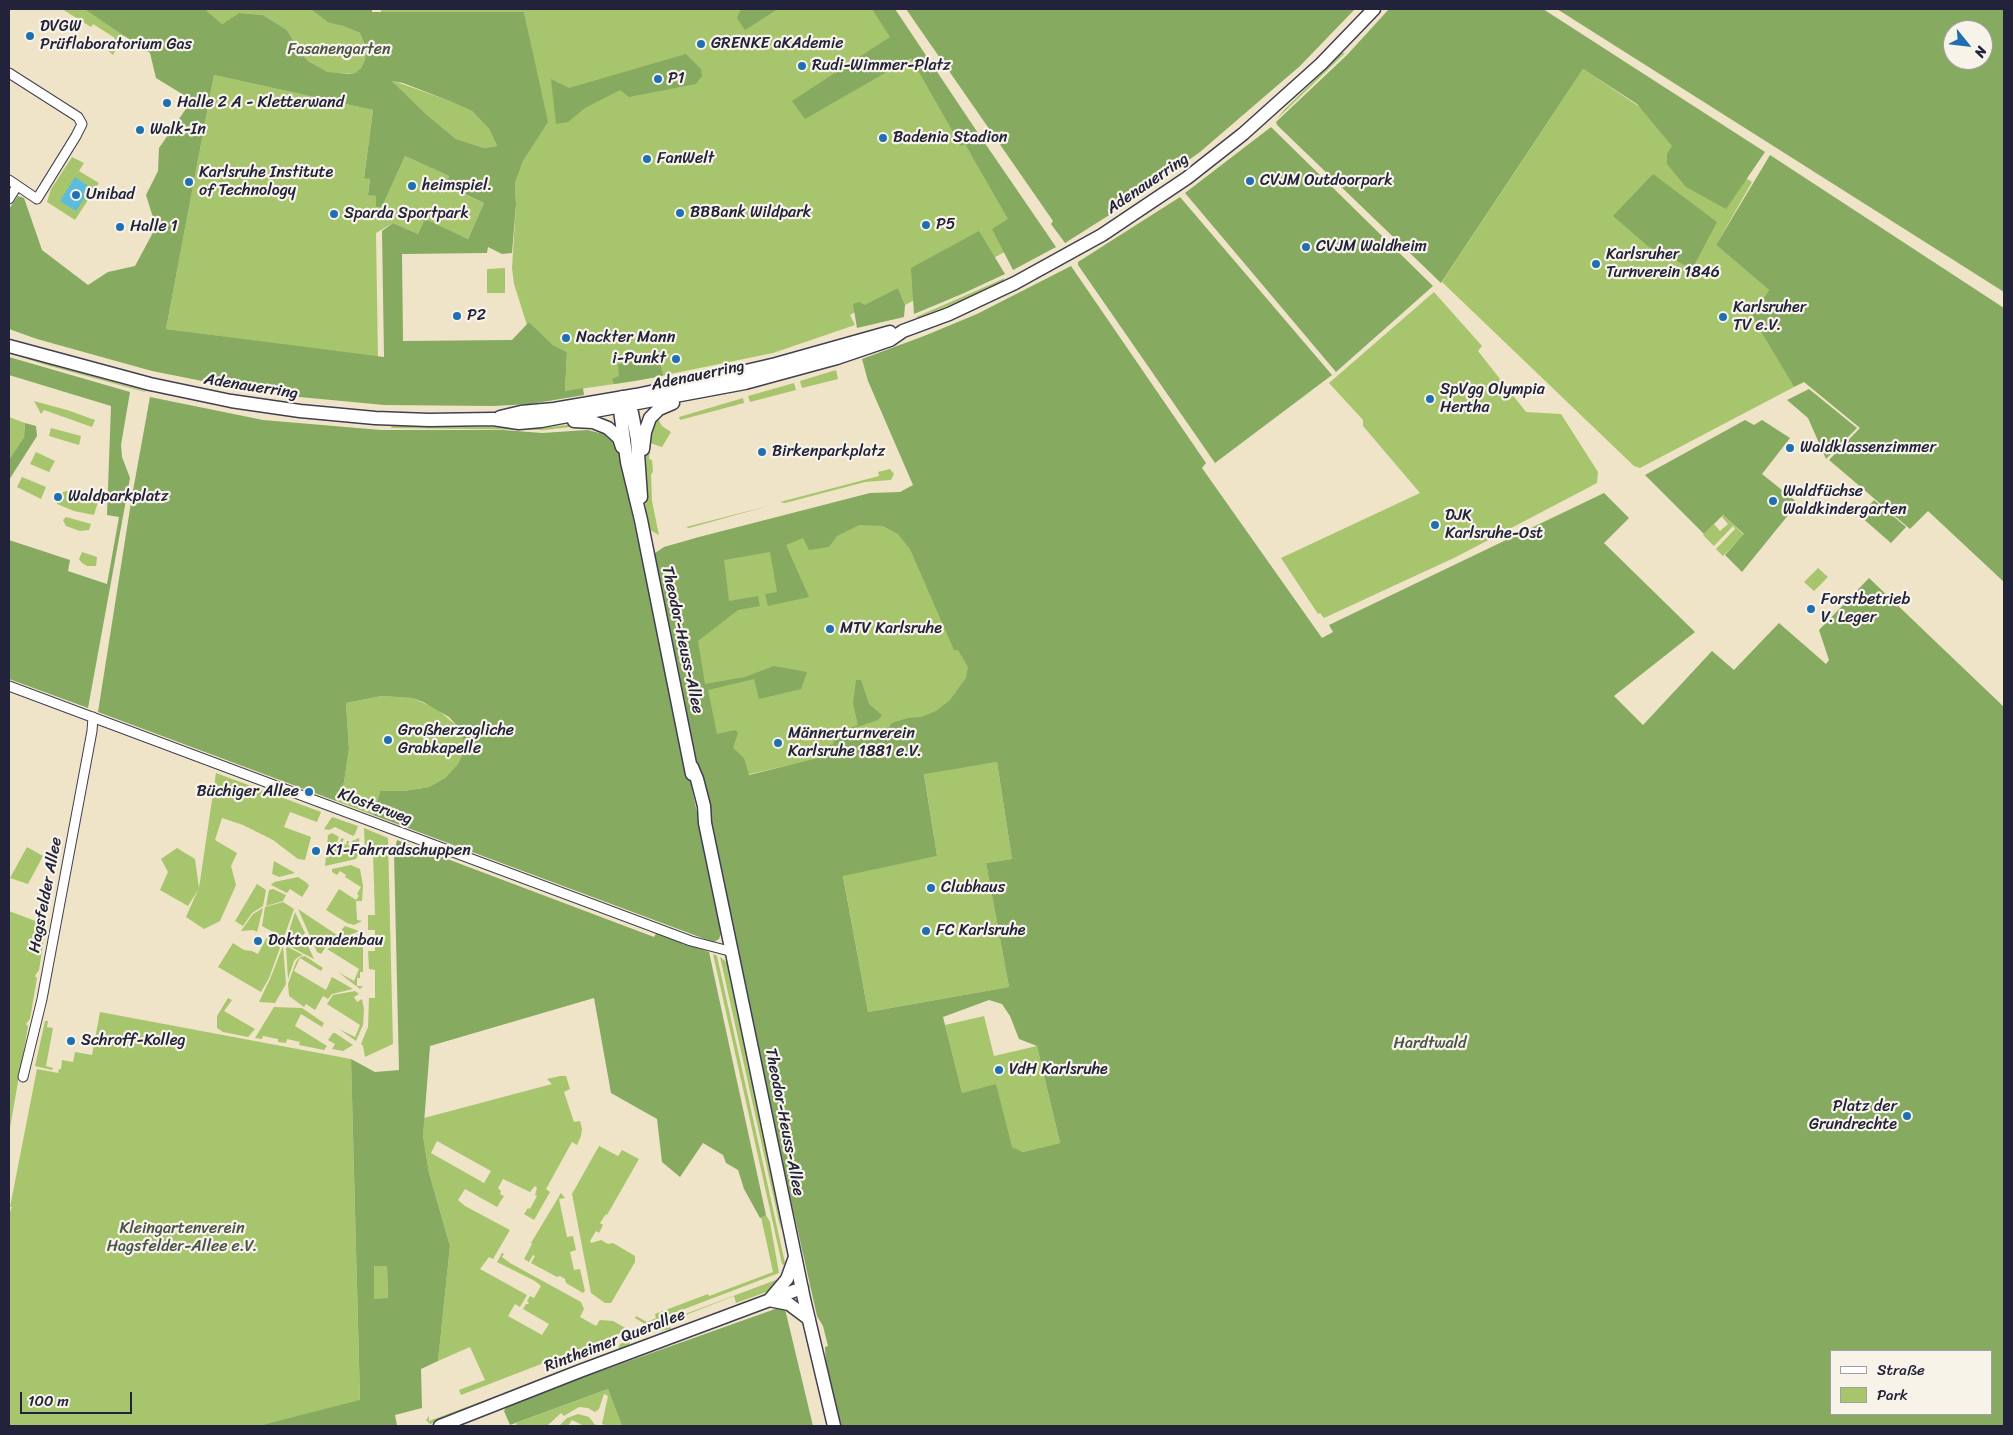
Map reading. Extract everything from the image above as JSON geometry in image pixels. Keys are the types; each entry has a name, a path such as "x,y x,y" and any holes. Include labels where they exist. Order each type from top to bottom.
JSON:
{"main road":[{"name":"Adenauerring","path":"493,419 520,412 706,392 745,383 837,358 890,340 903,331 948,314 1015,283 1102,235 1205,165 1265,116 1339,47 1374,9"},
{"name":"Adenauerring","path":"9,346 162,387 258,406 375,418 429,420 493,419 519,423 557,419 755,369 887,332 903,331"},
{"path":"640,474 645,432 650,418 662,407 706,392"},
{"name":"Theodor-Heuss-Allee","path":"624,402 627,462 641,520 692,767 704,806 705,823 802,1288 834,1426"},
{"name":"Theodor-Heuss-Allee","path":"624,402 637,439 641,520"},
{"path":"557,419 599,423 608,428 620,441 627,462"},
{"path":"796,1255 787,1279 769,1300 789,1304 809,1319"},
{"name":"Rintheimer Querallee","path":"440,1426 571,1374 802,1288"}],"street":[{"path":"9,73 78,117 82,124 37,199 9,180"},
{"path":"9,199 17,186"},
{"name":"Klosterweg","path":"9,686 691,941 733,952"},
{"name":"Hagsfelder Allee","path":"23,1077 42,999 87,760 93,717"}],"green space":[{"path":"62,9 84,9 124,35 113,55 107,50 115,38 93,24 91,27"},
{"path":"84,9 205,9 222,24 239,13 263,15 287,30 308,61 328,72 347,74 355,73 361,68 365,60 366,48 360,33 329,23 310,9 372,9 372,12 524,12 548,122 523,161 515,183 516,204 512,253 502,254 488,247 487,253 402,254 403,341 512,340 529,322 553,345 567,352 565,391 583,388 584,395 530,404 494,406 384,405 268,394 152,371 37,339 9,329 9,209 18,196 24,198 42,250 88,285 108,272 135,266 156,227 146,195 158,171 159,148 192,100 156,78 150,53","holes":["214,75 373,110 364,178 370,179 368,195 376,196 376,207 382,207 405,156 449,176 445,185 484,203 468,239 425,219 418,234 393,223 382,231 384,357 166,329","392,81 403,83 472,111 489,129 497,146 484,148 456,139 426,114"]},
{"name":"Fasanengarten","path":"205,9 310,9 329,23 360,33 366,48 365,60 361,68 355,73 338,74 328,72 308,61 287,30 263,15 239,13 222,24"},
{"path":"381,9 881,9 1031,238 905,305 898,288 850,315 855,325 773,353 636,381 565,391 567,352 553,345 529,322 527,325 514,284 512,268 516,204 515,183 523,161 547,122 524,12 381,12"},
{"path":"741,9 778,9 745,30 737,18"},
{"path":"872,9 895,9 1056,247 1013,270 992,229 1008,219 965,144 961,146 911,58 805,119 792,101 890,37"},
{"path":"906,9 1355,9 1300,66 1200,152 1133,200 1065,243 1051,224 1053,221"},
{"path":"1389,9 1543,9 1765,152 1726,209 1686,187 1667,164 1667,154 1672,146 1637,104 1583,69 1441,283 1276,122 1347,55"},
{"path":"1557,9 2004,9 2004,292"},
{"path":"1342,53 1345,53 1277,119 1284,110"},
{"name":"P1","path":"686,54 701,69 702,76 696,84 629,97 620,90 585,108 568,122 556,124 551,79 569,88"},
{"name":"Karlsruher Turnverein 1846","path":"1583,69 1752,182 1716,245 1769,290 1753,316 1794,387 1640,468 1634,466 1442,282"},
{"name":"Sparda Sportpark","path":"214,75 373,110 364,177 370,179 368,194 376,196 382,207 405,156 449,176 445,186 484,203 468,239 425,220 418,234 393,223 376,233 378,357 166,329"},
{"path":"391,80 472,111 489,129 497,146 484,148 456,139 426,114"},
{"path":"1271,127 1433,286 1336,372 1185,193"},
{"path":"1770,155 2004,308 2004,582 1928,511 1910,529 1829,460 1860,428 1804,382 1794,387 1752,316 1769,290 1716,245"},
{"name":"Unibad","path":"72,157 84,163 79,171 99,183 75,220 47,202 51,189"},
{"path":"1653,174 1717,222 1692,269 1649,247 1613,216"},
{"path":"1180,197 1332,375 1215,463 1078,265 1078,262"},
{"path":"979,231 1005,274 914,314 911,268"},
{"name":"Hardtwald","path":"1071,266 1206,463 1202,468 1322,638 1333,632 1329,625 1604,493 1629,518 1604,543 1695,632 1614,696 1643,725 1712,651 1734,670 1779,623 1826,664 1829,660 1819,630 1869,578 2004,707 2004,1426 839,1426 826,1367 825,1347 828,1346 823,1326 817,1316 740,973 652,555 664,547 699,537 870,493 900,492 913,485 868,381 862,359 977,314","holes":["859,525 883,526 898,534 910,549 954,650 958,650 968,667 966,678 950,700 936,711 921,717 908,718 892,723 880,738 867,741 863,739 858,740 854,728 878,720 882,715 869,704 861,680 856,680 853,703 858,725 837,732 833,744 824,748 826,756 749,775 744,758 733,748 738,733 735,730 717,734 708,690 754,679 759,699 801,689 807,672 774,666 745,677 705,684 698,641 738,610 760,606 758,596 729,601 724,560 770,552 777,592 765,594 768,606 809,597 786,545 803,538 809,550 829,547 837,536","997,762 1012,859 986,863 1009,987 868,1012 843,876 937,856 924,774","989,1000 1002,1004 1010,1016 1019,1039 1037,1046 1060,1143 1023,1152 1012,1147 996,1084 962,1093 943,1017"]},
{"path":"505,268 505,293 487,293 487,269"},
{"path":"1005,278 1001,283 918,318 916,317"},
{"path":"898,288 905,305 904,317 857,328 853,304 859,302 865,305"},
{"path":"1434,292 1482,346 1478,351 1526,412 1561,414 1598,472 1597,483 1456,557 1324,618 1320,613 1318,614 1281,558 1420,493 1363,426 1363,420 1329,383"},
{"path":"9,353 145,391 145,392 46,365"},
{"path":"658,354 663,376 614,384 612,379 619,376 618,364 628,363 629,359"},
{"path":"9,357 130,392 121,445 122,457 130,478 88,708 9,679 9,540 70,560 68,571 107,584 119,517 107,515 111,406 9,375"},
{"path":"836,370 838,379 802,388 800,381"},
{"path":"794,383 796,390 750,402 748,396"},
{"path":"1809,389 1857,428 1826,459 1808,418 1787,400"},
{"path":"150,397 263,420 381,430 503,430 542,433 587,430 604,434 608,438 611,434 622,457 628,495 721,923 722,931 719,939 714,942 705,939 373,815 380,791 404,791 429,787 445,778 458,764 462,755 464,741 458,727 449,717 423,702 412,698 382,696 346,703 349,749 344,782 336,801 98,712 132,496"},
{"path":"743,398 744,403 680,420 679,417"},
{"path":"34,401 95,420 92,427 44,410 41,414"},
{"path":"9,417 25,423 24,437 9,460"},
{"path":"658,419 662,426 671,432 662,447 650,443 649,459 652,460 653,471 651,475 652,501 659,535 648,529 643,485 646,444 652,421"},
{"path":"1745,420 1754,425 1762,420 1790,438 1762,474 1798,503 1742,572 1725,555 1744,534 1723,515 1704,534 1645,475"},
{"path":"25,423 36,426 37,436 9,480 9,460 24,437"},
{"path":"575,424 601,429 580,426 544,430 391,428 392,425 541,428"},
{"path":"51,428 81,436 79,445 49,436"},
{"path":"36,452 55,461 49,472 30,464"},
{"path":"890,469 894,474 891,480 865,482 785,503 780,502 879,476 878,472"},
{"path":"22,477 46,487 41,499 17,487"},
{"path":"66,491 81,493 98,502 94,515 74,511 57,504 57,495"},
{"path":"1874,500 1906,527 1891,543 1860,516"},
{"name":"MTV Karlsruhe","path":"912,502 1002,711 895,737 820,758 720,781 677,548"},
{"path":"772,505 689,528 686,527"},
{"path":"1723,515 1744,535 1723,556 1716,549 1735,529 1733,526 1714,546 1703,535 1714,524 1720,531 1728,524 1722,517"},
{"path":"66,517 91,524 89,530 80,531 66,526 63,520"},
{"path":"82,552 97,557 96,566 87,566 82,563 79,559"},
{"path":"1818,568 1828,577 1814,591 1804,582"},
{"path":"382,696 412,698 437,709 458,727 464,740 462,755 458,764 445,778 429,787 404,791 380,791 373,815 336,801 344,782 349,749 346,703"},
{"name":"FC Karlsruhe","path":"997,762 1012,859 986,863 1009,987 868,1012 843,875 937,856 924,773"},
{"path":"216,773 321,812 317,822 290,812 284,827 311,837 305,860 298,859 273,840 243,825 222,818 215,840 237,853 231,866 236,885 220,921 204,929 186,917 198,890 188,906 160,890 168,872 161,859 177,848 195,859 199,888"},
{"path":"332,817 358,826 355,834 353,836 335,827 329,830 324,829"},
{"path":"364,828 388,838 393,1044 365,1057 361,1044 368,1027 369,998 375,998 375,970 369,969 368,951 375,951 375,930 368,930 368,915 375,915 373,852 365,852"},
{"path":"332,833 339,837 337,842 340,843 341,838 344,839 342,843 346,845 347,841 349,841 348,845 350,846 352,841 359,838 360,848 356,859 325,866 328,835"},
{"path":"397,840 654,937 657,932 709,952 766,1215 760,1218 744,1189 738,1170 726,1163 723,1155 703,1143 680,1177 662,1162 657,1119 611,1093 594,998 430,1046 423,1136 429,1173 450,1246 438,1361 421,1369 422,1408 395,1415 397,1426 258,1426 360,1400 351,1059 375,1072 399,1070 394,853","holes":["374,1266 387,1266 388,1298 374,1299"]},
{"path":"27,847 43,856 28,884 10,878"},
{"path":"274,861 295,873 279,877 272,874"},
{"path":"351,865 360,869 363,886 362,901 356,901 357,920 362,921 354,925 347,923 326,910 339,889 356,900 359,896 357,894 361,887 345,877 346,875 340,871 337,875 332,872 332,869"},
{"path":"298,877 309,886 302,897 290,889 287,893 271,885 274,882"},
{"path":"257,884 266,890 263,906 252,913 243,926 235,921"},
{"path":"273,889 286,895 283,901 266,906 269,890"},
{"path":"283,902 294,909 283,940 262,926 265,907"},
{"path":"263,908 257,932 253,930 241,931 253,914"},
{"path":"298,909 337,935 345,926 359,931 327,945 321,954 317,952"},
{"path":"9,911 46,925 39,970 35,976 37,978 30,1019 26,1024 28,1026 21,1069 18,1074 9,1134"},
{"path":"295,912 305,933 303,935 314,959 285,944"},
{"path":"360,933 363,937 363,972 360,972 360,978 357,978 357,986 363,986 360,989 338,972 354,981 359,969 327,949"},
{"path":"267,937 281,945 269,978 261,992 218,967 233,943 244,950 258,954"},
{"path":"283,946 286,984 275,1003 259,1002 270,979"},
{"path":"286,946 303,955 294,961 288,979"},
{"path":"713,954 717,956 784,1265 782,1264"},
{"path":"305,956 323,968 321,971 300,958 294,971 326,990 332,977 353,989 332,994 328,999 323,996 315,1010 306,1004 304,1007 289,996 288,984 296,962 300,957"},
{"path":"720,957 729,964 778,1192 781,1231"},
{"path":"355,991 359,994 354,997 357,1002 362,999 364,1009 363,1025 356,1041 339,1029 355,1037 360,1025 327,1004 333,995"},
{"path":"228,998 232,1000 224,1011 255,1029 248,1037 223,1032 217,1028 217,1016"},
{"path":"274,1007 302,1008 324,1023 322,1027 301,1014 295,1026 327,1046 324,1050 299,1045 300,1042 287,1039 286,1043 263,1036 262,1039 255,1038"},
{"name":"Kleingartenverein Hagsfelder-Allee e.V.","path":"100,1012 351,1059 360,1401 258,1426 9,1426 9,1214 12,1207 10,1207 37,1069 58,1073 59,1069 61,1069 62,1060 73,1062 75,1052 92,1055"},
{"name":"VdH Karlsruhe","path":"984,1016 994,1056 1037,1046 1060,1143 1023,1152 1011,1147 996,1085 962,1093 945,1025"},
{"path":"45,1021 48,1021 47,1027 53,1028 46,1066 53,1068 52,1070 35,1066"},
{"path":"333,1033 353,1045 343,1051 332,1049 335,1044 328,1040"},
{"path":"566,1076 570,1089 564,1092 574,1122 580,1121 581,1136 577,1145 572,1142 546,1189 550,1192 534,1220 524,1214 528,1208 530,1209 537,1196 535,1195 537,1188 535,1186 530,1192 503,1179 498,1188 501,1191 500,1194 504,1196 497,1207 465,1189 458,1200 465,1206 510,1230 493,1259 489,1257 480,1269 527,1295 520,1307 515,1304 508,1316 542,1335 549,1324 523,1309 529,1303 527,1301 530,1296 534,1298 541,1286 535,1281 497,1262 502,1253 504,1254 502,1257 510,1263 581,1302 584,1309 580,1317 596,1326 600,1320 613,1321 629,1330 461,1395 459,1390 485,1380 470,1347 438,1361 450,1246 429,1173 423,1136 424,1118 552,1084 547,1079","holes":["437,1141 491,1171 484,1183 431,1153"]},
{"path":"599,1146 618,1156 622,1150 639,1159 607,1215 600,1223 603,1225 599,1233 596,1231 590,1241 591,1243 601,1240 608,1244 613,1243 635,1256 635,1262 611,1303 605,1303 591,1293 572,1194"},
{"path":"561,1193 565,1198 559,1199 567,1237 573,1236 576,1250 570,1252 574,1270 580,1269 585,1291 583,1293 566,1283 565,1279 560,1276 557,1277 531,1263 535,1256 533,1255 529,1262 524,1259 531,1243"},
{"path":"766,1215 770,1222 779,1273 645,1324 635,1318 636,1316 647,1322 656,1318 655,1314 773,1272 761,1217"},
{"path":"374,1266 387,1266 388,1299 374,1299"},
{"path":"781,1278 769,1291 736,1303 734,1296 668,1322 671,1329 658,1331 648,1328"},
{"path":"778,1308 785,1309 813,1426 622,1426 608,1389 510,1425 504,1411 508,1404"},
{"path":"632,1339 627,1348 504,1396 503,1393 618,1349 620,1344"},
{"path":"608,1389 622,1426 602,1424 608,1396 604,1394 599,1409 595,1412 588,1408 579,1407 564,1416 561,1413 547,1426 517,1426 516,1423"},
{"path":"501,1394 502,1397 439,1421 430,1424 426,1420 429,1416 429,1421"},
{"path":"578,1414 589,1417 596,1426 584,1426 572,1420 568,1426 559,1426 567,1418"}],"water":[{"path":"75,177 91,188 76,211 60,201"}],"place":[{"name":"DVGW Prüflaboratorium Gas","path":"30,36"},
{"name":"GRENKE aKAdemie","path":"701,44"},
{"name":"Rudi-Wimmer-Platz","path":"802,66"},
{"name":"P1","path":"658,79"},
{"name":"Halle 2 A - Kletterwand","path":"167,103"},
{"name":"Walk-In","path":"140,130"},
{"name":"Badenia Stadion","path":"883,138"},
{"name":"FanWelt","path":"647,159"},
{"name":"CVJM Outdoorpark","path":"1250,181"},
{"name":"Karlsruhe Institute of Technology","path":"189,182"},
{"name":"heimspiel.","path":"412,186"},
{"name":"Unibad","path":"76,195"},
{"name":"BBBank Wildpark","path":"680,213"},
{"name":"Sparda Sportpark","path":"334,214"},
{"name":"P5","path":"926,225"},
{"name":"Halle 1","path":"120,227"},
{"name":"CVJM Waldheim","path":"1306,247"},
{"name":"Karlsruher Turnverein 1846","path":"1596,264"},
{"name":"P2","path":"457,316"},
{"name":"Karlsruher TV e.V.","path":"1723,317"},
{"name":"Nackter Mann","path":"566,338"},
{"name":"i-Punkt","path":"676,359"},
{"name":"SpVgg Olympia Hertha","path":"1430,399"},
{"name":"Waldklassenzimmer","path":"1790,448"},
{"name":"Birkenparkplatz","path":"762,452"},
{"name":"Waldparkplatz","path":"58,497"},
{"name":"Waldfüchse Waldkindergarten","path":"1773,501"},
{"name":"DJK Karlsruhe-Ost","path":"1435,525"},
{"name":"Forstbetrieb V. Leger","path":"1811,609"},
{"name":"MTV Karlsruhe","path":"830,629"},
{"name":"Großherzogliche Grabkapelle","path":"388,740"},
{"name":"Männerturnverein Karlsruhe 1881 e.V.","path":"778,743"},
{"name":"Büchiger Allee","path":"309,792"},
{"name":"K1-Fahrradschuppen","path":"316,851"},
{"name":"Clubhaus","path":"931,888"},
{"name":"FC Karlsruhe","path":"926,931"},
{"name":"Doktorandenbau","path":"258,941"},
{"name":"Schroff-Kolleg","path":"71,1041"},
{"name":"VdH Karlsruhe","path":"999,1070"},
{"name":"Platz der Grundrechte","path":"1907,1116"}]}
